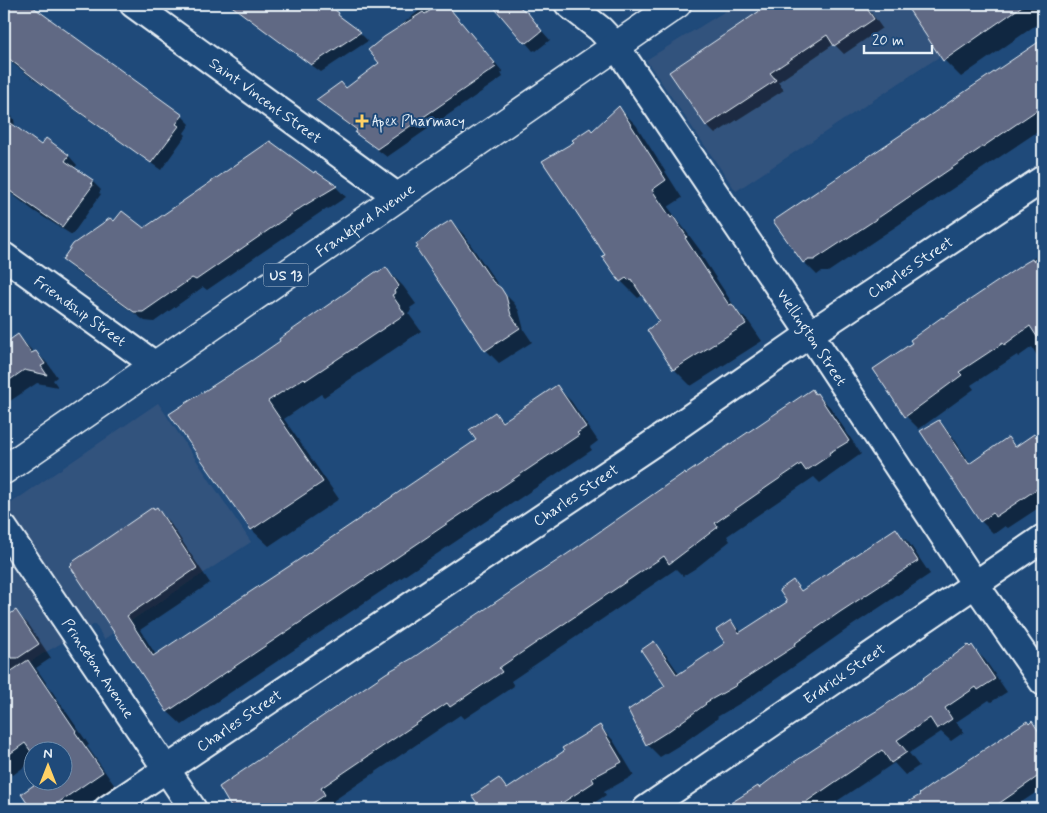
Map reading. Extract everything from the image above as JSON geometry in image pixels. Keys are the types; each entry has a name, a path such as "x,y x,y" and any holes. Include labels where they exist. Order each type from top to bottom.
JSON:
{"main road":[{"name":"Frankford Avenue","path":"4,470 677,4"}],"street":[{"name":"Saint Vincent Street","path":"133,4 398,197"},
{"name":"Wellington Street","path":"568,4 600,29 616,46 810,334 975,584 1043,682"},
{"name":"Charles Street","path":"107,809 640,452 810,334 1043,179"},
{"name":"Friendship Street","path":"4,256 155,366"},
{"name":"Princeton Avenue","path":"4,528 192,809"},
{"name":"Erdrick Street","path":"646,809 1043,538"}],"shaded area":[{"path":"737,4 1023,4 928,64 736,191 646,60"},
{"path":"158,403 251,542 104,639 95,624 4,679 4,508"}],"building":[{"path":"4,4 29,4 183,115 176,124 179,126 151,163 68,104 4,55"},
{"path":"229,4 327,4 361,32 311,65"},
{"path":"440,4 446,4 495,63 493,64 496,67 377,149 355,133 357,130 316,100 341,82 346,88 379,63 368,50 384,37 423,12 425,14"},
{"path":"491,4 515,4 528,13 542,31 527,43 524,43"},
{"path":"770,4 864,4 874,19 834,46 827,35 770,73 776,80 706,126 669,72"},
{"path":"905,4 1025,4 943,61"},
{"path":"1043,39 1043,106 814,260 807,260 803,263 773,221"},
{"path":"619,106 666,180 652,190 671,218 673,216 687,237 685,238 729,305 732,304 746,324 673,370 647,330 659,321 631,279 628,280 626,278 620,282 602,256 605,255 542,161 574,142 572,140 590,128 592,131"},
{"path":"4,118 41,145 46,138 69,155 65,161 93,180 91,183 93,185 62,227 4,187"},
{"path":"270,141 314,173 315,171 337,186 302,207 196,280 192,278 143,312 134,312 62,260 73,244 110,218 114,221 122,211 144,228"},
{"path":"451,220 493,282 501,288 506,296 511,315 520,328 485,351 416,248 418,247 416,244"},
{"path":"1043,254 1043,346 1030,326 1004,345 1003,343 959,372 962,375 905,417 873,369 912,343 910,340 942,317 1025,263 1032,259 1033,261"},
{"path":"386,267 399,286 392,295 405,314 306,380 304,378 268,401 323,482 251,530 169,414 251,361 280,341 279,339 377,271 378,273"},
{"path":"18,334 31,353 36,351 45,364 41,366 47,375 24,370 4,384 4,344"},
{"path":"557,385 586,427 577,433 579,435 167,712 70,566 71,563 153,507 154,509 157,507 197,568 127,616 153,656 476,440 469,430 495,412 502,422"},
{"path":"812,389 815,394 817,393 849,441 829,453 830,455 806,471 801,464 715,523 718,527 669,564 664,556 499,668 502,672 450,707 447,703 321,788 325,795 304,809 232,809 219,787 386,673 411,659 579,546 685,472 686,474"},
{"path":"939,420 969,464 1008,437 1015,447 1034,434 1036,437 1043,432 1043,485 995,517 993,513 980,522 920,431"},
{"path":"896,528 918,561 840,612 794,644 795,646 737,685 705,703 670,730 646,745 628,710 665,686 641,650 654,641 677,675 725,643 716,630 731,620 739,633 787,602 779,590 793,580 801,591"},
{"path":"16,610 39,644 18,658 11,658 4,648 4,618"},
{"path":"968,645 970,647 972,645 995,679 978,690 976,687 945,708 952,719 937,729 930,718 897,740 907,752 891,763 882,750 806,802 811,809 721,809 758,786 759,788 788,766 851,725 878,710 924,679"},
{"path":"28,660 103,772 49,809 31,809 21,794 27,790 72,790 72,740 22,740 22,745 4,758 4,676"},
{"path":"1027,721 1029,724 1032,721 1043,738 1043,773 991,809 896,809 920,795 930,786"},
{"path":"600,725 622,762 592,778 594,782 553,809 477,809 480,807 472,796 499,778 507,789 564,751 562,748"}],"place":[{"name":"Apex Pharmacy","path":"362,121"}]}
